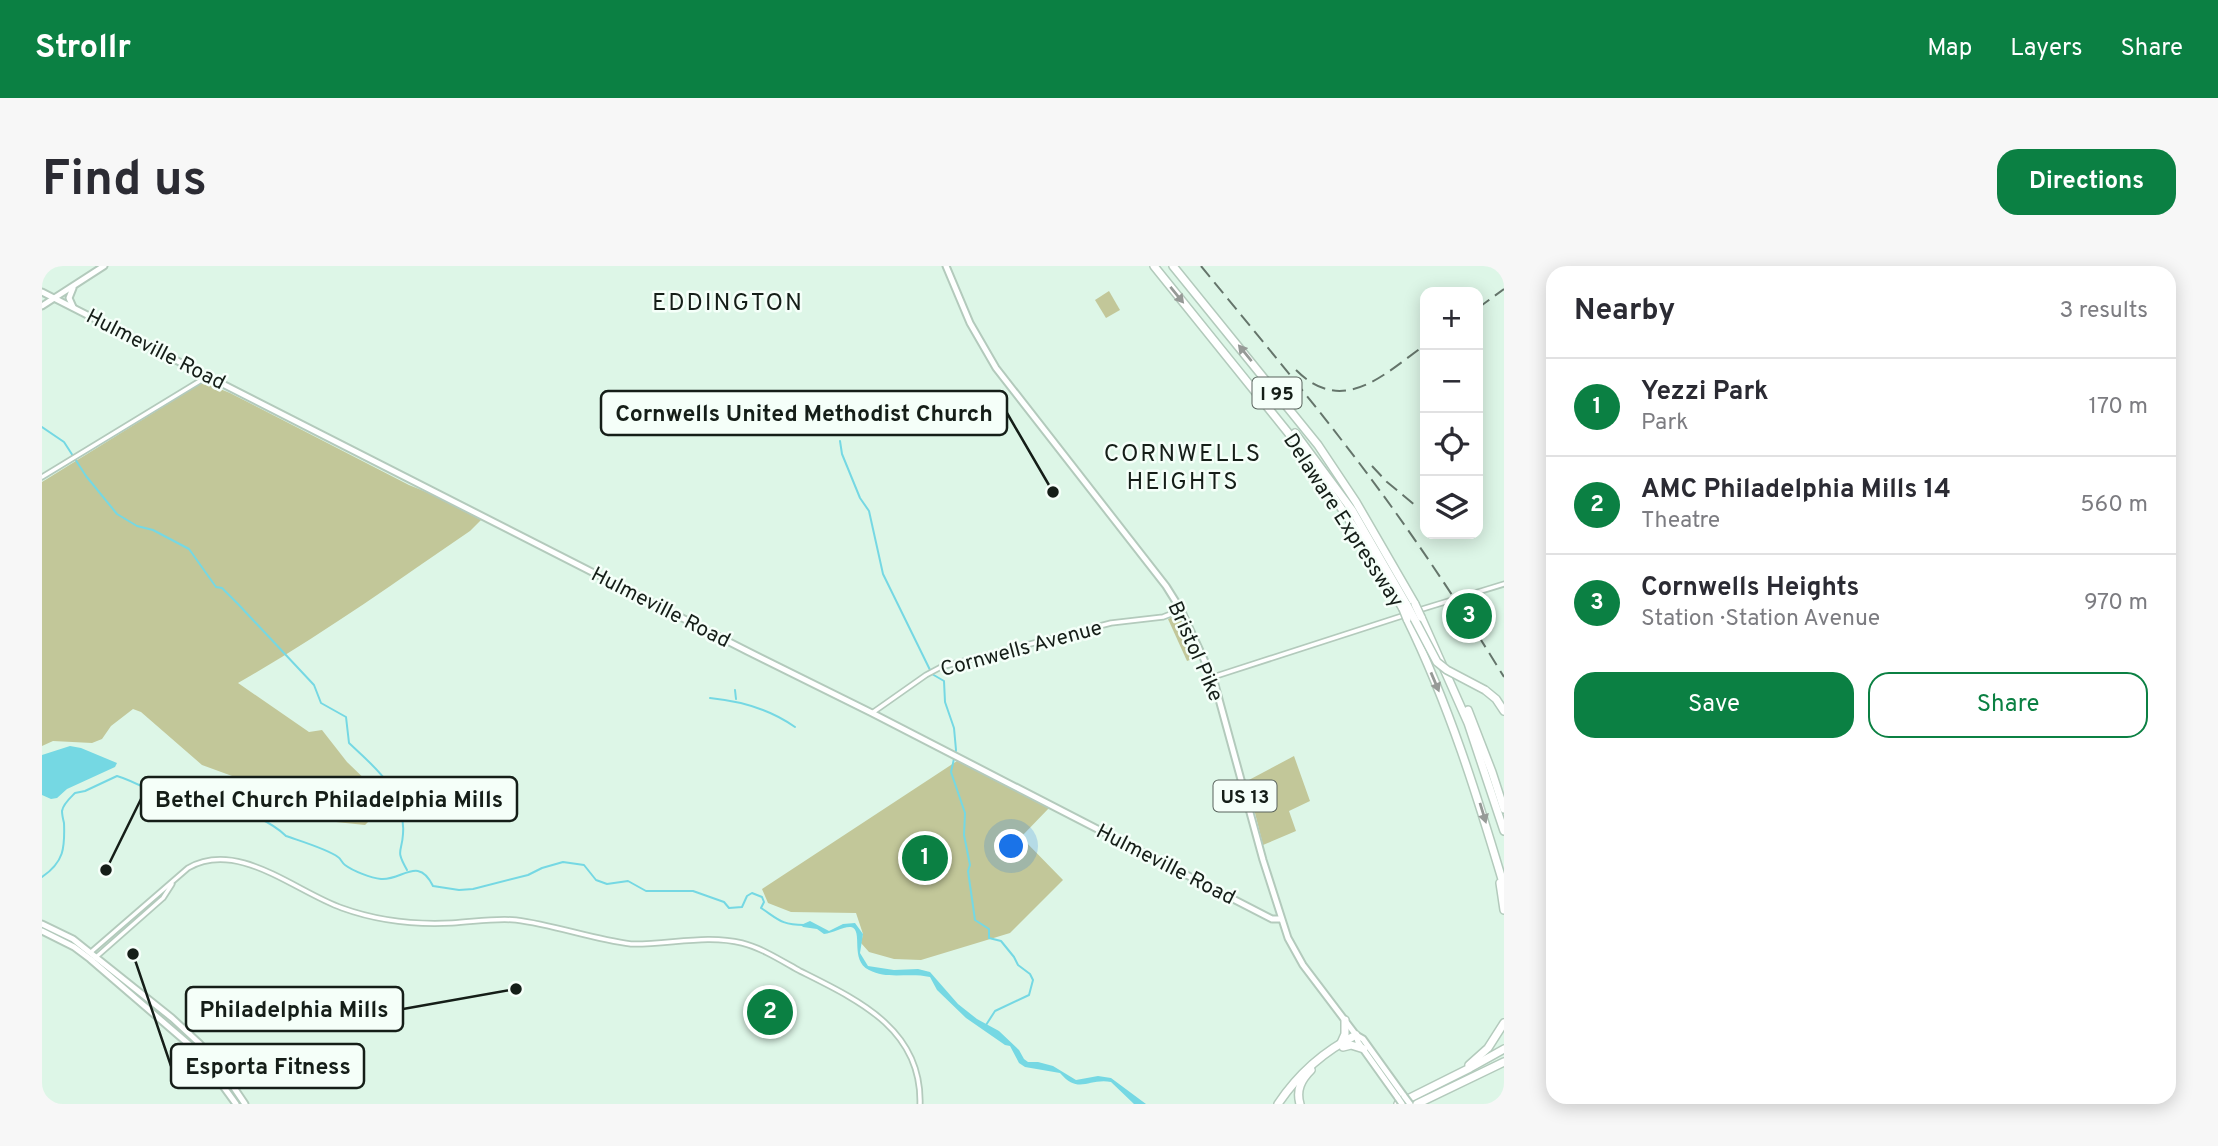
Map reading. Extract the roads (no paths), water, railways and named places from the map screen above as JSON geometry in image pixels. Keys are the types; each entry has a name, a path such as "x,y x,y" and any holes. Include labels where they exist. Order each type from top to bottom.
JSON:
{"highway":[{"path":"1154,266 1327,473 1367,533 1437,662 1485,690 1496,699 1504,711"},
{"name":"Delaware Expressway","path":"1173,266 1318,445 1356,502 1408,606 1421,617 1437,650 1476,746 1504,831"},
{"name":"Delaware Expressway","path":"1408,606 1407,619 1457,737 1504,886"},
{"path":"1437,650 1451,671 1465,704 1504,808"},
{"path":"1492,848 1504,910"},
{"path":"1300,1104 1299,1090 1305,1077 1341,1046 1345,1034 1345,1020"},
{"path":"1446,1080 1482,1055 1495,1040 1504,1023"},
{"path":"1278,1104 1299,1076 1356,1035"},
{"path":"1341,1046 1352,1045 1364,1049"},
{"path":"1400,1101 1504,1051"},
{"path":"1427,1099 1504,1051"},
{"path":"1417,1104 1504,1062"}],"main road":[{"path":"42,306 104,266"},
{"name":"Bristol Pike","path":"946,266 970,323 999,372 1163,582 1181,610 1212,677 1281,919 1297,956 1356,1035 1358,1042 1400,1101 1410,1104"},
{"path":"73,307 69,298 74,285"},
{"name":"Hulmeville Road","path":"42,292 873,713 1270,918 1281,919"},
{"path":"42,924 72,939 167,1023 199,1053 236,1104"},
{"path":"42,931 97,957 171,1017 218,1064 245,1104"},
{"path":"167,1023 171,1017"},
{"name":"Bristol Pike","path":"1356,1035 1363,1039 1400,1101"}],"street":[{"path":"42,477 208,376"},
{"path":"1212,677 1504,584"},
{"name":"Cornwells Avenue","path":"873,713 931,672 948,665 1111,623 1163,617 1181,610"},
{"path":"90,956 195,864 223,858 271,873 339,907 392,922 513,920 631,944 706,939 744,943 863,1004 886,1021 903,1042 914,1063 920,1089 920,1104"},
{"path":"97,957 163,898 176,879"}],"water":[{"path":"70,746 117,763 115,767 67,789 57,798 51,799 42,795 42,755"},
{"path":"810,921 829,931 843,924 855,923 863,934 860,953 868,966 930,972 958,1004 999,1031 1028,1062 1053,1066 1076,1080 1098,1076 1111,1078 1146,1104 1134,1104 1111,1082 1078,1084 1067,1080 1060,1073 1025,1067 1019,1063 1010,1046 966,1018 937,990 930,977 884,975 869,970 860,959 855,929 848,927 824,934 817,929 801,925"}],"waterway":[{"path":"42,427 64,442 86,476 117,514 189,549 216,587 222,588 314,685 321,703 346,717 349,743 379,772 400,806 403,819 400,854 407,870"},
{"path":"840,441 842,454 860,498 869,511 883,574 932,674 944,681 945,702 954,728 956,750 951,772 965,813 964,835 970,865 968,871 975,920 989,929 989,938 1001,941 1033,980 1029,995 995,1011 986,1025"},
{"path":"735,690 736,699"},
{"path":"710,698 754,707 795,727"},
{"path":"42,877 55,866 62,854 62,811 65,804 75,793 117,776 186,806 224,807 248,813 286,836 327,851 353,870 367,876 389,879 415,871 421,872 433,886 459,890 528,875 563,862 584,865 596,880 607,884 628,881 646,891 693,891 724,902 729,908 742,907 747,896 752,893 762,897 764,902 761,908 776,918 785,923 804,925"}],"railway":[{"path":"1201,266 1317,408 1383,495 1504,677"},
{"path":"1483,304 1504,289"},
{"path":"1296,370 1313,384 1330,390 1347,390 1379,378 1420,349"},
{"path":"1372,466 1416,506"}],"place":[{"name":"Cornwells United Methodist Church","path":"1053,492"},
{"name":"Cornwells Heights","path":"1469,616"},
{"name":"Yezzi Park","path":"925,858"},
{"name":"Bethel Church Philadelphia Mills","path":"106,870"},
{"name":"Esporta Fitness","path":"133,954"},
{"name":"Philadelphia Mills","path":"516,989"},
{"name":"AMC Philadelphia Mills 14","path":"770,1012"}],"district":[{"name":"EDDINGTON","path":"728,302"},
{"name":"CORNWELLS HEIGHTS","path":"1183,467"}]}
